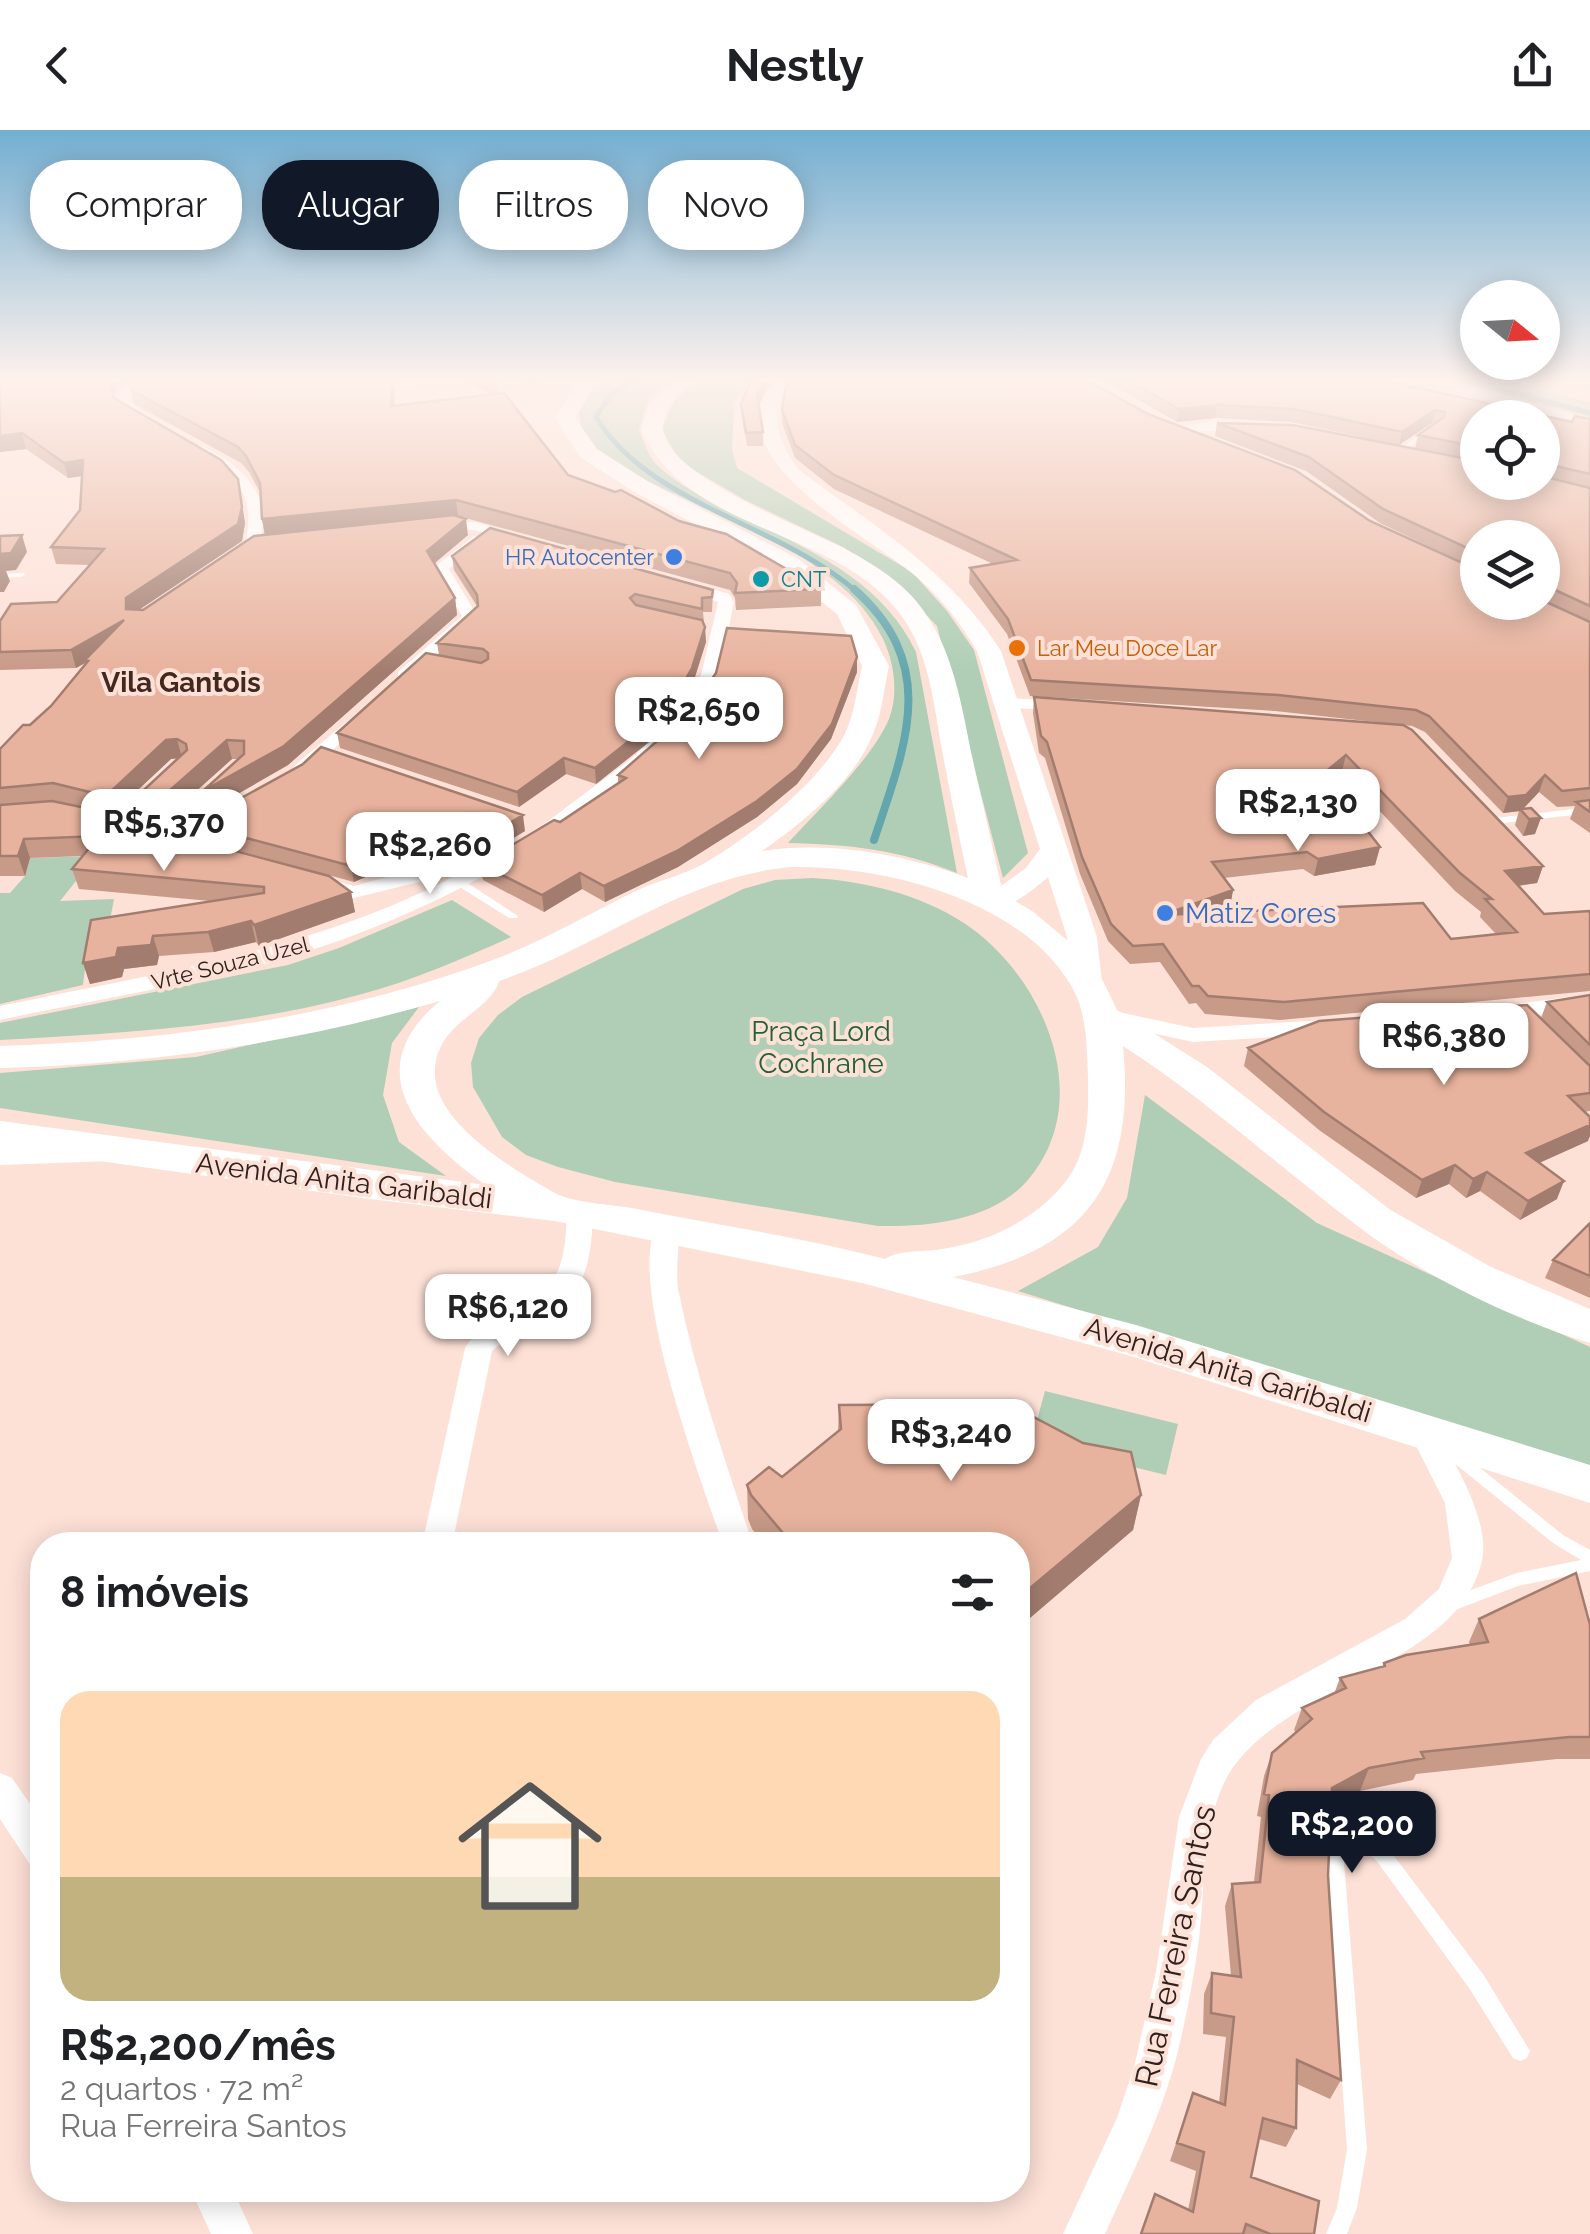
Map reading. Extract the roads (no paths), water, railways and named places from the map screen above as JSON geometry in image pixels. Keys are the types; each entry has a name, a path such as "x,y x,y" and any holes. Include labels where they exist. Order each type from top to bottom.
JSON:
{"main road":[{"path":"616,476 697,523 798,568 838,598 869,636 880,682 864,728 834,771 776,826 705,874"},
{"path":"687,476 853,565 911,610 935,651 991,900 1036,874 1053,850"},
{"path":"796,476 914,565 966,614 989,650 1082,937 1093,998"},
{"name":"Avenida Anita Garibaldi","path":"0,1057 87,1055 252,1035 367,1010 507,967 705,874 786,858 833,857 913,870 991,900 1042,936 1093,998 1375,1218 1421,1249 1476,1278 1590,1326"},
{"name":"Avenida Anita Garibaldi","path":"507,967 464,996 438,1023 420,1050 414,1078 422,1104 444,1134 503,1180 568,1209"},
{"name":"Avenida Anita Garibaldi","path":"862,1268 914,1267 982,1257 1053,1219 1076,1197 1094,1168 1106,1123 1107,1082 1093,998"},
{"name":"Avenida Anita Garibaldi","path":"0,1134 568,1209 862,1268 1136,1341 1590,1484"}],"street":[{"path":"241,476 257,512 252,545"},
{"path":"418,528 457,524 530,542"},
{"path":"286,779 331,755 385,693 426,662 470,617 458,591 440,568 460,550 492,531"},
{"path":"237,557 252,545 272,543"},
{"name":"Vrte Souza Uzel","path":"0,1014 258,959 363,924 501,859 542,826 629,771 682,718 709,676 711,631 726,602 722,597 665,580"},
{"path":"1007,703 1088,707"},
{"path":"166,841 240,766"},
{"path":"168,777 119,822 166,841 210,852"},
{"path":"166,841 239,807"},
{"path":"300,876 354,892 438,869 501,859"},
{"path":"1093,998 1193,1035 1352,1025"},
{"path":"1484,1014 1529,1019 1590,1001"},
{"name":"Avenida Anita Garibaldi","path":"0,1155 133,1153"},
{"path":"440,1532 479,1348 498,1330 555,1303 571,1283 568,1209"},
{"path":"667,1227 662,1268 679,1362 734,1532"},
{"path":"1421,1428 1445,1464 1466,1521 1468,1552 1450,1605"},
{"name":"Rua Ferreira Santos","path":"1084,2234 1128,2146 1154,2067 1180,1946 1197,1813 1224,1753 1266,1710 1423,1627 1450,1605"},
{"path":"0,1789 30,1833"},
{"path":"217,2202 232,2234"}],"lane":[{"path":"0,576 21,575"},
{"path":"1497,822 1590,810"},
{"path":"459,882 514,916"},
{"path":"1421,1428 1590,1562"},
{"path":"1450,1605 1530,1576 1590,1562"},
{"path":"1336,2234 1347,2208 1357,2149 1334,1862 1344,1843 1368,1842 1382,1854 1466,1968 1520,2051"}],"waterway":[{"path":"655,476 791,548 856,592"},
{"path":"856,592 881,618 898,647 907,677 904,740 874,840"}],"place":[{"name":"HR Autocenter","path":"674,557"},
{"name":"CNT","path":"761,579"},
{"name":"Lar Meu Doce Lar","path":"1017,648"},
{"name":"Matiz Cores","path":"1165,913"}],"district":[{"name":"Vila Gantois","path":"181,682"}],"park label":[{"name":"Praça Lord Cochrane","path":"821,1047"}]}
